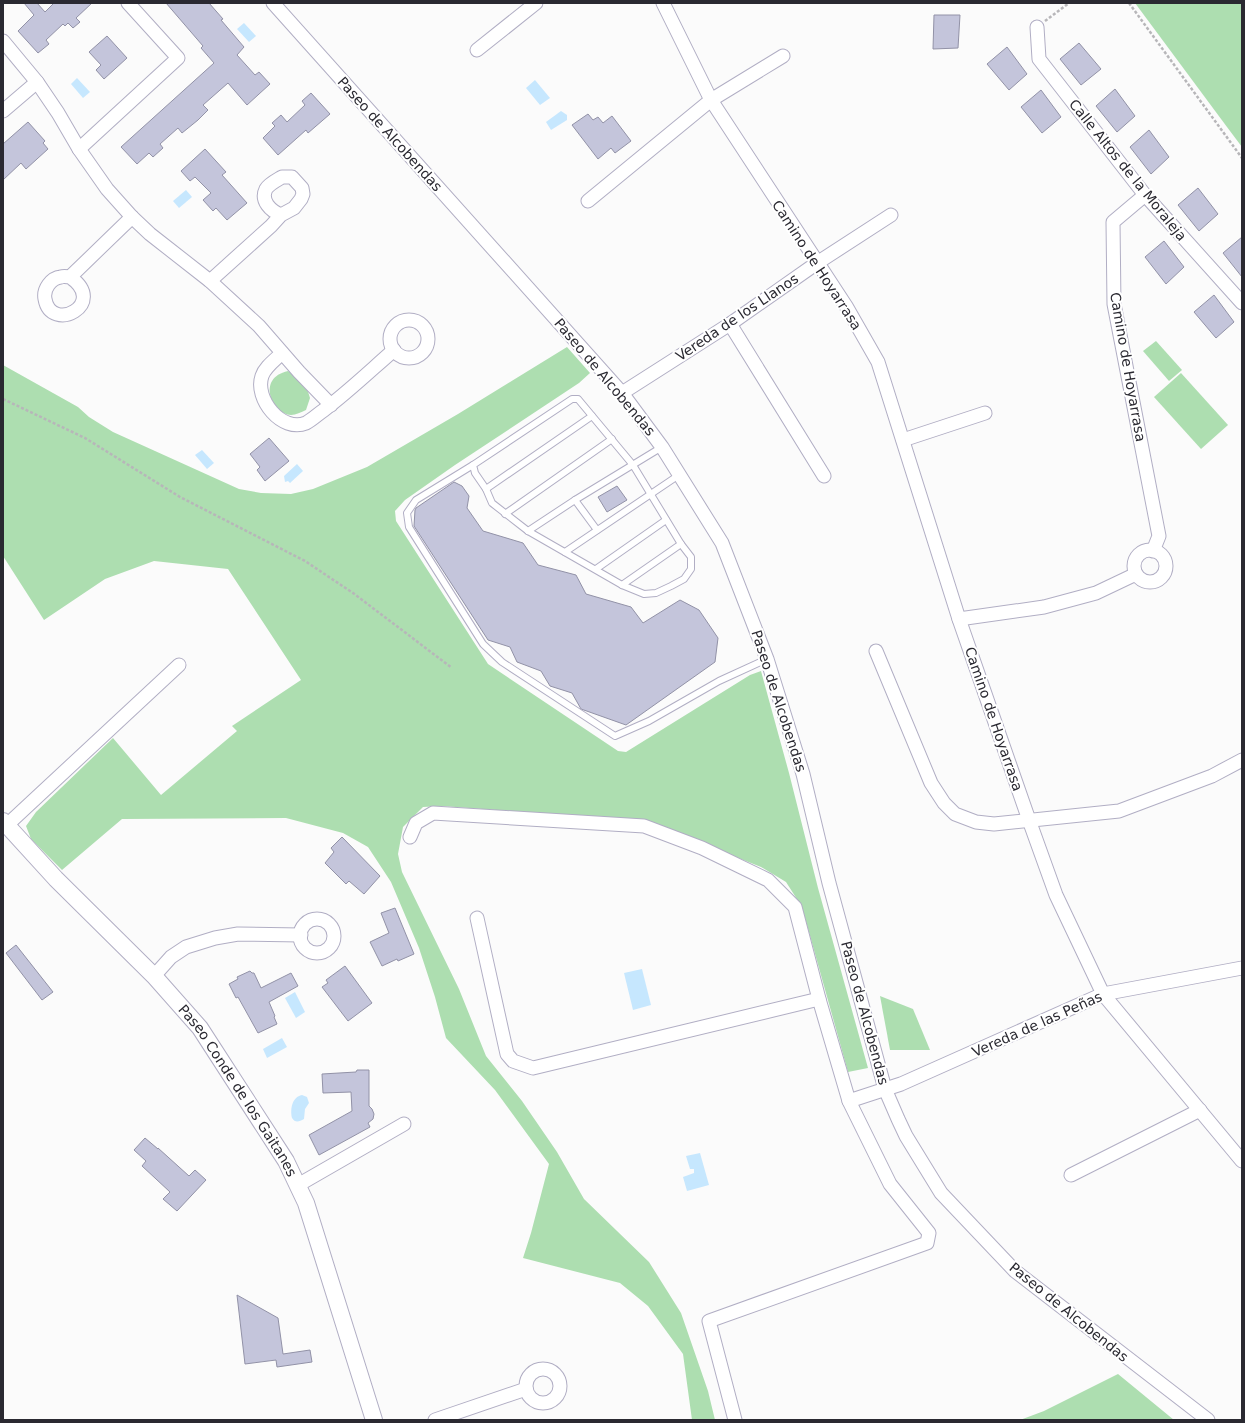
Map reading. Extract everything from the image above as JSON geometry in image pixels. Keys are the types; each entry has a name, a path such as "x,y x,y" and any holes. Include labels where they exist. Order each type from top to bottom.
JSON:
{"street":[{"path":"79,149 178,58 128,3"},
{"name":"Paseo de Alcobendas","path":"273,3 622,393 662,446 722,543 767,658 803,774 829,883 885,1089 906,1136 941,1193 1015,1271 1208,1420"},
{"path":"477,50 536,3"},
{"name":"Camino de Hoyarrasa","path":"663,3 711,100 846,306 878,362 959,619 1029,820 1056,895 1103,994 1242,1161"},
{"name":"Calle Altos de la Moraleja","path":"1037,27 1039,59 1146,196 1242,303"},
{"path":"3,41 37,82 58,112 79,149 107,189 132,217 150,234 210,281 259,326 331,405"},
{"path":"588,201 711,100 783,56"},
{"path":"3,111 37,82"},
{"name":"Camino de Hoyarrasa","path":"1146,196 1113,222 1114,304 1159,536 1153,551"},
{"path":"210,281 280,215"},
{"name":"Vereda de los Llanos","path":"622,393 730,324 817,263 892,215"},
{"path":"70,277 132,217"},
{"path":"730,324 824,476"},
{"path":"282,353 269,366 262,376 261,385 264,398 277,417 286,423 296,424 306,423 331,405 394,350"},
{"path":"902,440 985,413"},
{"path":"1147,550 1153,551 1159,553 1163,558 1165,570 1158,579 1146,581 1141,579 1136,574 1134,562 1142,552 1147,550"},
{"path":"959,619 1044,607 1096,593 1136,574"},
{"path":"876,651 930,783 944,803 955,814 976,822 994,824 1119,811 1212,776 1242,760"},
{"path":"5,823 180,665"},
{"path":"410,837 416,823 432,813 644,826 702,848 768,880 795,907 819,999 849,1101 890,1184 929,1233 927,1243 709,1321 735,1420"},
{"name":"Paseo Conde de los Gaitanes","path":"5,823 56,879 154,976 200,1028 286,1161 306,1203 374,1420"},
{"path":"477,918 507,1054 514,1062 533,1068 819,999"},
{"path":"154,976 171,957 186,947 215,938 238,934 300,935"},
{"name":"Vereda de las Peñas","path":"849,1101 901,1084 1103,994 1242,968"},
{"path":"1071,1175 1200,1110"},
{"path":"298,1184 404,1124"},
{"path":"435,1420 526,1389"}],"lane":[{"path":"473,465 475,473 486,488 492,503 505,514 528,531 622,585 644,594 656,593 684,579 691,568 691,557 666,520 633,465 578,399 572,399 473,465 416,500 407,513 409,527 483,644 502,662 615,736 649,721 719,681 767,658"},
{"path":"486,488 592,416"},
{"path":"505,514 612,439"},
{"path":"528,531 574,500 662,446"},
{"path":"565,552 679,475"},
{"path":"574,500 597,530"},
{"path":"596,569 666,520"},
{"path":"622,585 682,544"}],"path":[{"path":"1037,27 1069,3"},
{"path":"1129,3 1242,158"},
{"path":"3,399 85,438 180,497 305,561 353,593 452,668"}],"green space":[{"path":"1135,3 1242,3 1242,147 1227,127"},
{"path":"1156,341 1182,370 1169,381 1143,351"},
{"path":"567,347 590,373 579,383 405,500 395,511 396,521 488,664 618,751 626,752 750,675 761,671 818,888 868,1068 848,1072 802,907 786,882 761,867 646,821 442,806 423,807 403,827 398,854 402,872 459,989 486,1056 522,1101 557,1152 584,1199 649,1262 681,1313 708,1391 715,1420 692,1420 683,1354 648,1306 620,1283 523,1258 549,1164 495,1090 446,1038 435,997 419,948 391,882 368,847 343,833 286,818 122,819 62,870 31,839 26,826 36,812 113,738 161,795 237,731 232,726 301,680 228,569 154,561 105,579 44,620 3,556 3,365 78,407 89,417 113,432 239,489 261,493 291,494 313,489 367,467 458,414"},
{"path":"288,371 302,382 307,389 310,398 306,410 293,415 284,413 278,409 270,395 272,381 278,375"},
{"path":"1181,373 1228,425 1201,449 1154,397"},
{"path":"880,996 913,1009 930,1050 890,1050"},
{"path":"1118,1374 1174,1420 1020,1420 1044,1411"}],"water":[{"path":"244,23 256,36 249,42 237,29"},
{"path":"77,78 90,92 83,98 71,84"},
{"path":"535,80 550,98 540,105 526,88"},
{"path":"561,111 567,115 567,120 551,130 546,122"},
{"path":"186,190 192,197 179,208 173,201"},
{"path":"202,450 214,463 207,469 195,455"},
{"path":"297,464 303,471 290,483 288,481 285,482 284,476"},
{"path":"642,969 651,1005 633,1010 624,973"},
{"path":"295,992 305,1012 296,1018 285,998"},
{"path":"282,1038 287,1047 267,1058 263,1049"},
{"path":"302,1095 307,1097 309,1103 305,1109 304,1119 296,1121 292,1118 292,1104 296,1098"},
{"path":"700,1153 709,1185 687,1191 683,1177 694,1173 694,1169 690,1169 686,1156"}],"building":[{"path":"24,3 37,3 45,12 54,3 92,3 76,18 80,22 73,28 68,23 65,26 63,24 46,40 49,44 38,53 18,31 34,15"},
{"path":"166,3 209,3 244,47 237,55 255,75 259,72 270,84 247,105 228,83 203,105 208,110 198,120 182,133 178,128 160,144 163,148 153,157 149,153 137,164 121,147 214,63 201,48 203,46"},
{"path":"934,15 960,15 958,48 933,49"},
{"path":"107,36 127,58 104,79 96,70 101,65 89,52"},
{"path":"1079,43 1101,69 1081,85 1060,59"},
{"path":"1007,47 1027,74 1009,90 987,64"},
{"path":"1115,89 1135,116 1117,132 1096,106"},
{"path":"1041,90 1061,117 1042,133 1021,107"},
{"path":"311,93 330,114 308,133 306,130 278,155 263,138 275,126 272,123 281,115 287,122 305,105 302,101"},
{"path":"588,114 593,120 598,117 603,123 612,116 631,141 615,153 611,148 598,159 572,125"},
{"path":"28,122 45,141 43,143 48,149 26,169 21,163 3,180 3,144"},
{"path":"1149,130 1169,157 1151,174 1130,147"},
{"path":"205,149 226,172 222,175 247,203 227,220 216,208 213,211 203,200 211,193 195,177 190,181 181,171"},
{"path":"1198,188 1218,214 1199,231 1178,205"},
{"path":"1242,237 1242,277 1223,253"},
{"path":"1164,241 1184,267 1166,284 1145,257"},
{"path":"1214,295 1234,322 1216,338 1194,312"},
{"path":"269,438 289,461 265,481 257,470 260,467 250,454"},
{"path":"454,482 462,486 469,496 467,508 483,531 523,543 538,565 576,575 586,594 631,607 643,623 680,600 699,610 718,638 715,662 626,725 581,709 572,693 550,686 541,671 517,662 510,647 488,640 414,526 416,508"},
{"path":"617,486 627,500 607,512 598,497"},
{"path":"342,837 380,876 364,894 349,881 346,884 325,863 334,852 331,848"},
{"path":"395,908 414,954 398,961 397,959 382,966 370,942 389,933 381,913"},
{"path":"16,945 53,992 42,1000 6,953"},
{"path":"345,966 372,1003 348,1021 322,987 328,983 326,980"},
{"path":"250,971 254,973 261,988 291,973 298,986 269,1002 277,1024 258,1033 229,984 238,979 237,977"},
{"path":"357,1070 369,1070 369,1106 374,1114 373,1119 368,1123 370,1127 319,1155 309,1135 352,1111 351,1092 323,1093 322,1074 356,1072"},
{"path":"145,1138 189,1176 195,1170 206,1180 177,1211 163,1199 170,1192 142,1166 146,1161 134,1150"},
{"path":"237,1295 278,1318 283,1354 310,1350 312,1362 277,1367 276,1360 245,1364"}]}
